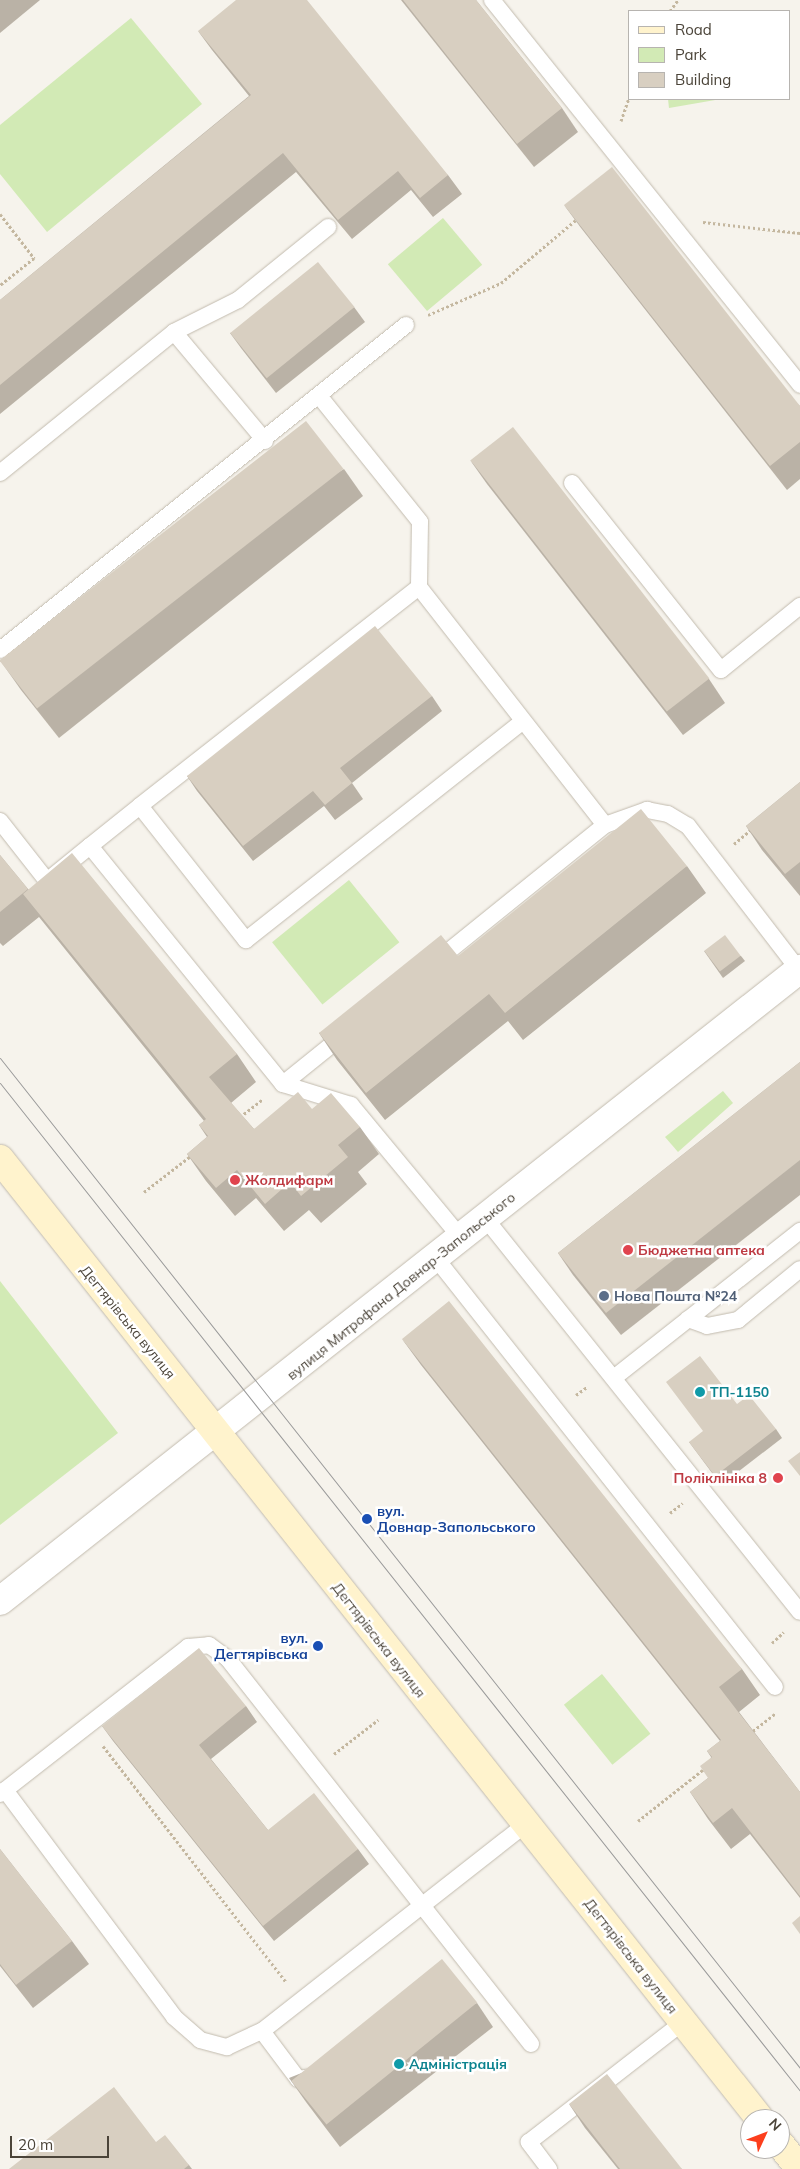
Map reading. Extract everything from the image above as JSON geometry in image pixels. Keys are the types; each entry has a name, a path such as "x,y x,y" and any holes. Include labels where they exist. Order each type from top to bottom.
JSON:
{"main road":[{"name":"Дегтярівська вулиця","path":"0,1159 752,2109"},
{"path":"790,2156 800,2169"}],"street":[{"name":"вулиця Митрофана Довнар-Запольського","path":"0,1601 217,1433 435,1257 800,969"}],"lane":[{"path":"492,0 800,385"},
{"path":"0,472 174,332 238,300 328,227"},
{"path":"0,650 320,397 406,325"},
{"path":"174,332 265,441"},
{"path":"320,397 420,522 419,587 521,723 605,824"},
{"path":"572,483 721,670 800,606"},
{"path":"0,821 47,881 419,587"},
{"path":"140,806 246,940 521,723"},
{"path":"422,972 605,824 647,810 668,814 688,826 800,969"},
{"path":"90,846 283,1084 351,1105 461,1238"},
{"path":"283,1084 361,1021"},
{"path":"485,1218 612,1373 800,1612"},
{"path":"612,1373 688,1319 800,1231"},
{"path":"435,1257 775,1687"},
{"path":"688,1319 707,1326 738,1320 800,1269"},
{"path":"526,1824 425,1906 262,2032 227,2047 200,2040 174,2017 3,1792 188,1647 209,1645 228,1658 425,1906 531,2044"},
{"path":"447,1969 463,1956"},
{"path":"549,2169 529,2142 683,2022"},
{"path":"262,2032 298,2079 307,2081 325,2068"}],"path":[{"path":"406,325 501,283 585,212"},
{"path":"0,214 34,258 0,285"},
{"path":"667,218 800,234"},
{"path":"237,1120 283,1084"},
{"path":"144,1192 195,1153"},
{"path":"556,1411 612,1373"},
{"path":"650,1530 702,1488"},
{"path":"752,1659 786,1630"},
{"path":"747,1736 785,1705"},
{"path":"315,1767 378,1720"},
{"path":"88,1726 301,2002"},
{"path":"638,1821 708,1766"}],"green space":[{"path":"131,18 202,104 47,232 0,174 0,125"},
{"path":"668,100 715,100 669,108"},
{"path":"443,218 482,265 427,311 388,264"},
{"path":"349,880 399,942 322,1004 272,942"},
{"path":"723,1091 733,1103 678,1152 665,1137"},
{"path":"0,1281 118,1433 0,1525"},
{"path":"602,1674 650,1734 612,1765 564,1705"}],"building":[{"path":"236,0 307,0 448,175 420,198 398,171 338,220 283,153 0,385 0,300 251,95 198,31"},
{"path":"403,0 476,0 562,108 517,144"},
{"path":"612,167 800,406 800,442 770,466 564,205"},
{"path":"318,262 355,307 267,378 230,333"},
{"path":"306,421 344,469 37,709 0,660"},
{"path":"513,427 709,678 667,712 470,460"},
{"path":"375,626 432,696 340,768 352,783 325,805 313,791 243,846 187,776"},
{"path":"800,782 800,862 785,874 746,826"},
{"path":"641,809 687,866 505,1013 489,994 366,1093 319,1033 441,935 458,956"},
{"path":"72,853 237,1054 209,1077 254,1129 298,1092 312,1109 331,1093 360,1127 338,1145 348,1157 301,1196 290,1182 265,1204 237,1170 216,1188 187,1154 208,1136 199,1125 206,1119 23,894"},
{"path":"0,855 28,889 0,912"},
{"path":"725,935 741,956 720,971 704,951"},
{"path":"800,1062 800,1160 606,1313 558,1253"},
{"path":"449,1301 742,1669 719,1687 800,1792 800,1896 732,1808 713,1823 690,1792 708,1778 700,1766 712,1757 707,1751 721,1740 402,1339"},
{"path":"700,1356 737,1404 749,1395 776,1429 715,1476 689,1442 703,1431 666,1382"},
{"path":"800,1452 800,1476 788,1461"},
{"path":"199,1648 246,1706 199,1745 268,1830 314,1793 358,1849 263,1926 102,1726"},
{"path":"0,1849 72,1941 16,1985 0,1964"},
{"path":"800,1916 800,1934 792,1923"},
{"path":"442,1959 477,2003 326,2125 291,2081"},
{"path":"607,2074 682,2169 620,2169 569,2104"},
{"path":"114,2087 156,2142 165,2135 189,2165 184,2169 9,2169"}],"tram line":[{"path":"0,1058 800,2068"},
{"path":"0,1083 800,2091"}],"place":[{"name":"Жолдифарм","path":"235,1180"},
{"name":"Бюджетна аптека","path":"628,1250"},
{"name":"Нова Пошта №24","path":"604,1296"},
{"name":"ТП-1150","path":"700,1392"},
{"name":"Поліклініка 8","path":"778,1478"},
{"name":"вул. Довнар-Запольського","path":"367,1519"},
{"name":"вул. Дегтярівська","path":"318,1646"},
{"name":"Адміністрація","path":"399,2064"}]}
